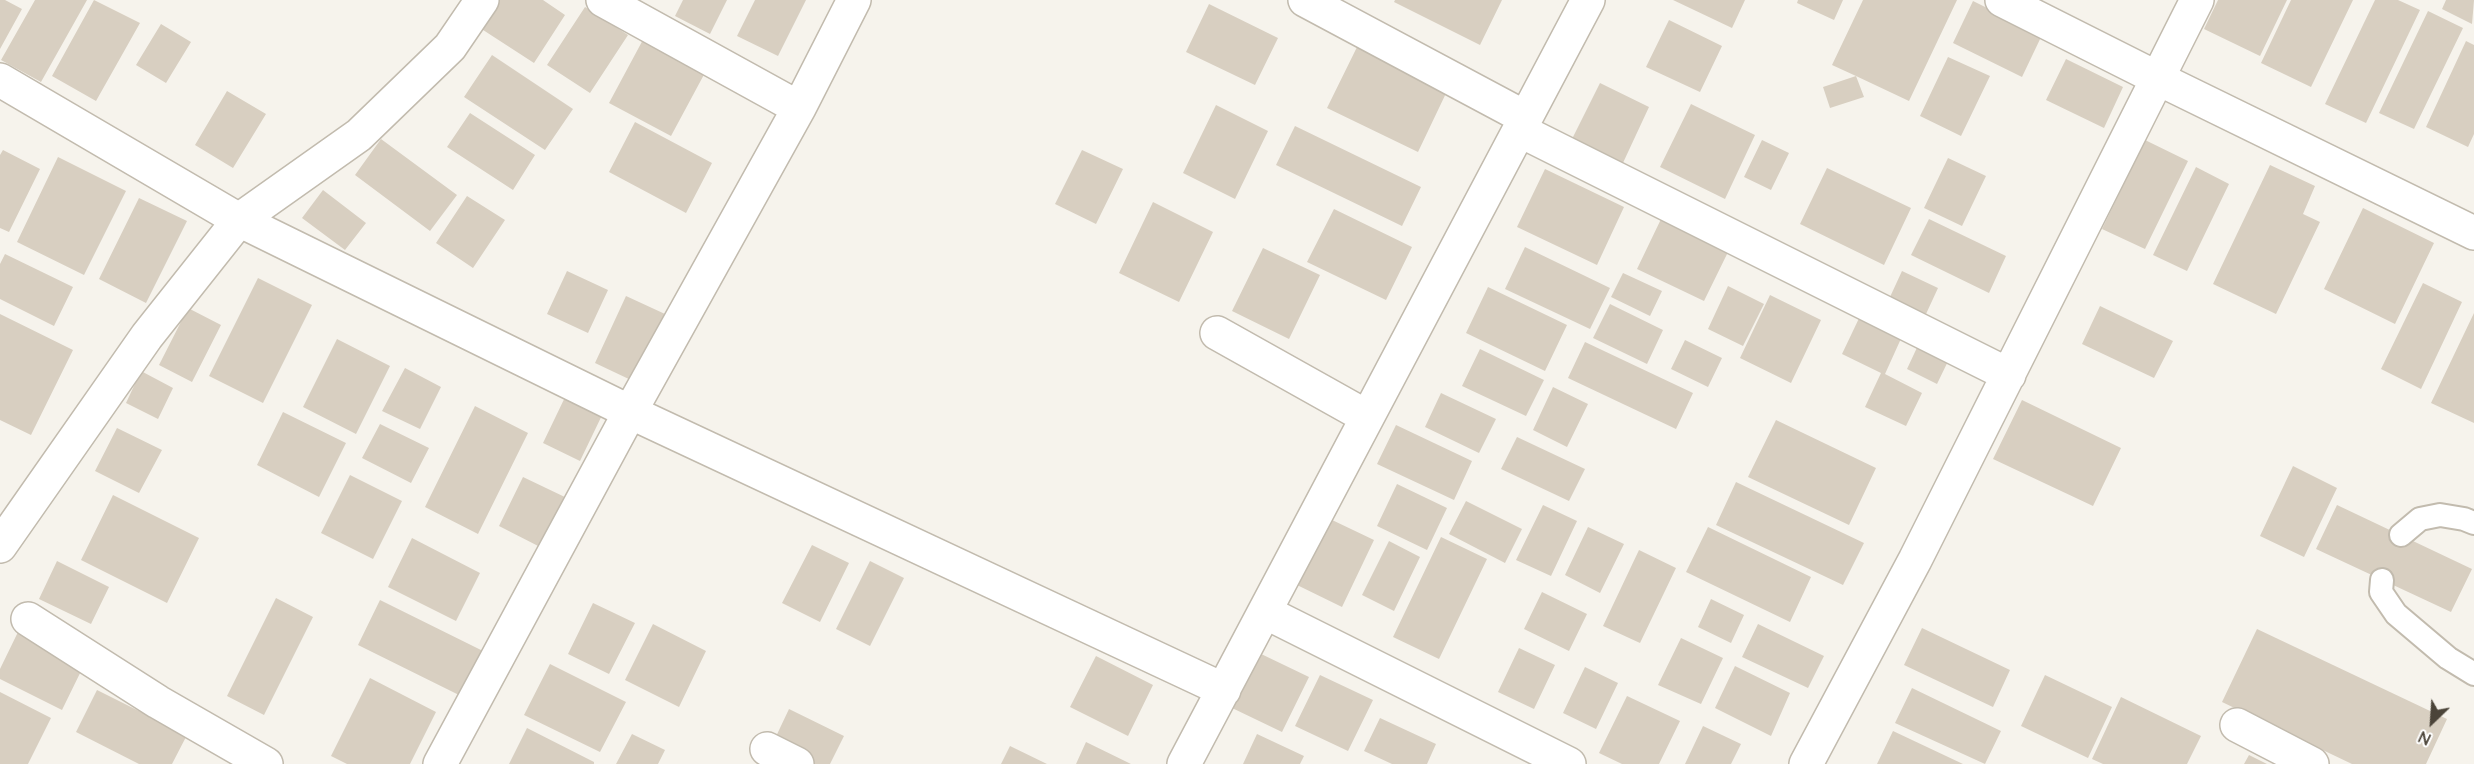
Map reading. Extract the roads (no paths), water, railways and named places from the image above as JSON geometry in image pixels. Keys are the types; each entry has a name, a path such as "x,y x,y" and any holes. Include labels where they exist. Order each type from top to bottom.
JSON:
{"street":[{"path":"0,546 147,336 239,220 359,135 450,47 482,0"},
{"path":"603,0 799,108"},
{"path":"440,764 630,412 799,108 854,0"},
{"path":"1305,0 1523,124 2010,375"},
{"path":"1184,764 1588,0"},
{"path":"2002,0 2474,233"},
{"path":"1806,764 1910,570 2010,375 2197,0"},
{"path":"0,80 239,220 630,412 1224,690"},
{"path":"1217,333 1367,417"},
{"path":"1265,612 1569,764"},
{"path":"28,620 158,702 266,764"},
{"path":"2237,725 2313,764"},
{"path":"767,749 796,764"}],"lane":[{"path":"2402,535 2420,519 2440,515 2474,523"},
{"path":"2382,580 2380,592 2396,614 2448,658 2474,675"}]}
